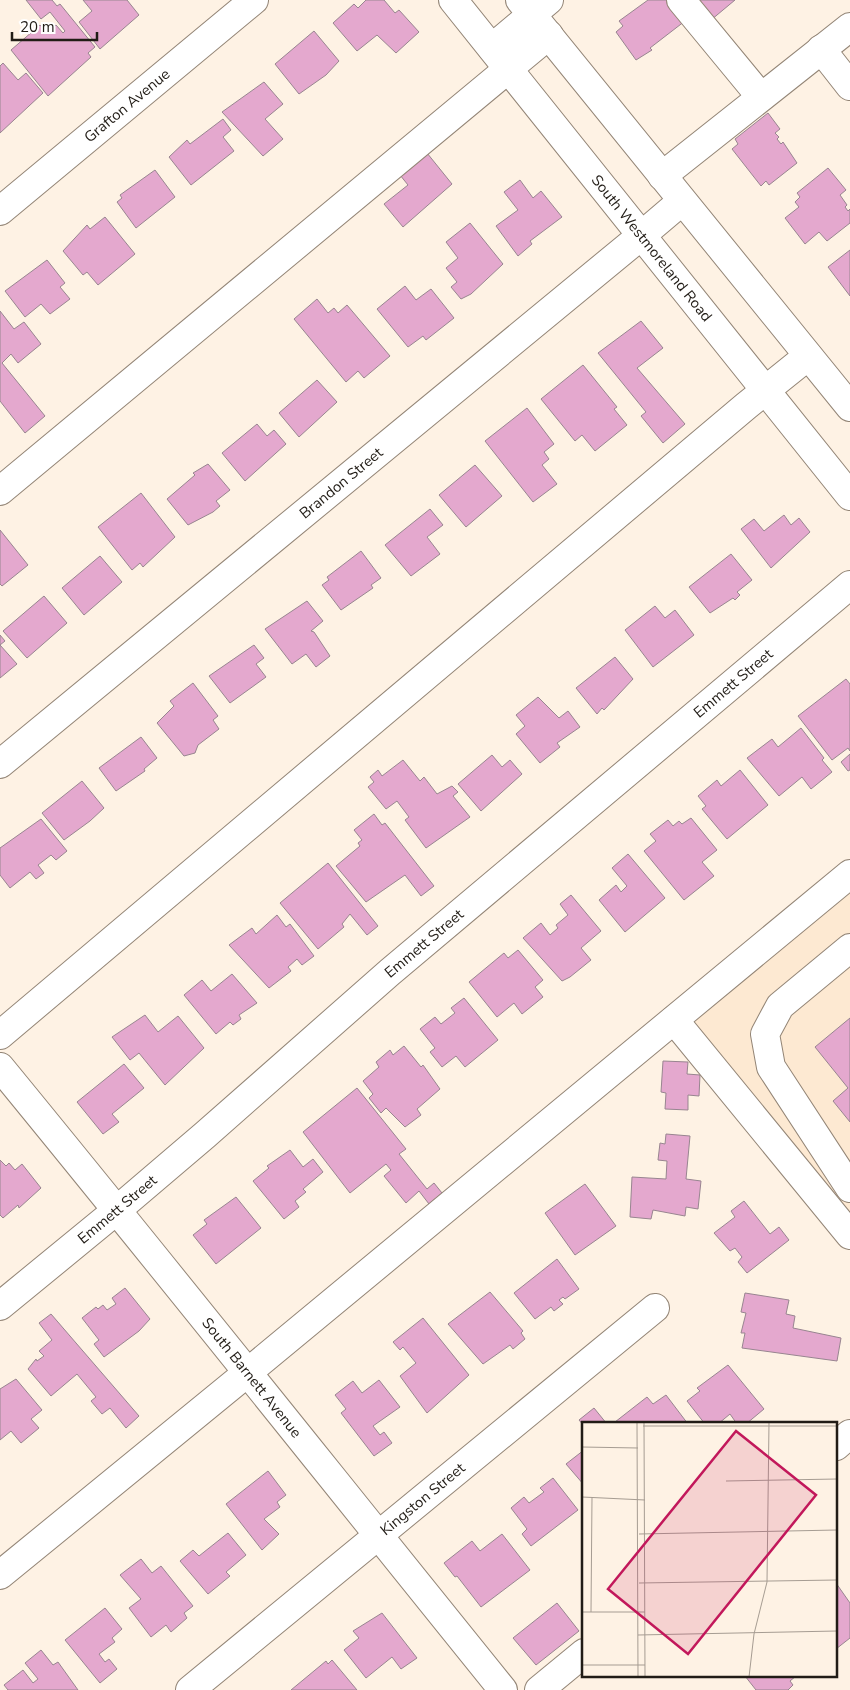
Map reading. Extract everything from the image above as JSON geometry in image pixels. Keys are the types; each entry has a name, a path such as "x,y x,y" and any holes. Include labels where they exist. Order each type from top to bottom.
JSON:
{"street":[{"name":"Grafton Avenue","path":"0,211 254,0"},
{"name":"South Westmoreland Road","path":"453,0 850,496"},
{"path":"681,0 760,98"},
{"path":"492,48 533,5 550,35 850,407"},
{"path":"662,176 850,27"},
{"path":"0,491 550,35"},
{"path":"821,49 850,86"},
{"name":"Brandon Street","path":"0,764 682,200"},
{"path":"0,1035 808,356"},
{"name":"Emmett Street","path":"0,1306 117,1210 390,972 850,585"},
{"path":"0,1575 247,1374 850,874"},
{"path":"850,948 780,1006 765,1034 771,1067 850,1188"},
{"path":"674,1020 850,1235"},
{"name":"South Barnett Avenue","path":"0,1067 503,1690"},
{"name":"Kingston Street","path":"190,1690 655,1308"},
{"path":"838,1444 850,1434"},
{"path":"539,1690 582,1656"}],"shaded area":[{"path":"850,886 850,1224 684,1021"}],"building":[{"path":"26,0 52,0 57,6 60,4 95,47 88,53 91,57 48,96 11,50 40,25 47,33 56,25 63,33 65,31 50,12 41,19"},
{"path":"83,0 127,0 139,15 100,49 79,22 92,11"},
{"path":"366,0 384,0 395,13 399,10 419,32 396,53 377,35 357,51 333,23 354,4 358,8"},
{"path":"648,0 669,0 685,21 650,48 652,50 636,60 616,32 623,26 619,21"},
{"path":"694,0 735,0 711,20"},
{"path":"314,31 339,61 326,75 299,94 275,64"},
{"path":"3,63 18,80 26,73 43,93 0,133 0,66"},
{"path":"264,82 283,104 265,119 283,139 263,156 222,112"},
{"path":"768,113 780,129 775,133 779,137 777,139 781,144 783,142 797,163 769,185 766,181 761,186 732,149 738,144 735,139"},
{"path":"223,119 231,130 223,137 234,151 191,185 169,157 187,140 190,144"},
{"path":"427,153 452,184 403,227 384,204 408,185 400,175"},
{"path":"828,168 846,190 840,195 847,205 845,207 848,211 850,209 850,223 827,241 819,232 805,244 785,218 799,207 795,202 800,197 797,193"},
{"path":"155,170 175,197 136,228 117,202 122,198 120,195"},
{"path":"520,180 533,198 541,191 562,217 530,241 532,244 518,256 496,226 518,210 504,192"},
{"path":"105,217 135,254 98,285 87,272 83,275 63,251 87,225 90,229"},
{"path":"470,223 503,264 471,294 461,299 451,287 457,282 446,268 458,258 446,242"},
{"path":"850,250 850,296 828,267"},
{"path":"47,260 65,283 60,287 70,299 50,314 41,304 25,317 5,291"},
{"path":"405,286 416,300 431,289 454,318 426,340 423,336 408,347 377,309"},
{"path":"317,299 328,313 334,308 338,313 347,305 390,356 364,378 358,371 346,382 294,319"},
{"path":"0,311 14,329 24,322 41,344 18,363 11,354 2,363 45,416 25,433 0,401"},
{"path":"641,321 663,348 637,368 685,424 663,443 641,416 646,412 598,353"},
{"path":"583,365 617,407 614,409 627,425 595,451 582,435 575,441 541,399"},
{"path":"317,380 337,402 299,437 279,413"},
{"path":"527,408 554,444 544,452 549,459 542,465 557,484 533,502 485,441"},
{"path":"257,424 267,436 274,430 286,444 245,481 222,453"},
{"path":"208,464 230,490 216,501 220,506 213,512 188,525 167,499 195,475 193,473"},
{"path":"475,465 502,496 466,527 439,495"},
{"path":"141,493 175,537 143,567 140,563 132,570 98,527"},
{"path":"430,509 443,525 427,537 440,554 411,576 385,545"},
{"path":"784,515 791,525 799,518 810,532 771,568 741,529 754,519 764,531"},
{"path":"0,530 28,565 2,586 0,584"},
{"path":"361,551 381,578 371,585 373,588 341,610 322,585 329,580 327,577"},
{"path":"731,554 752,580 737,592 740,595 735,600 733,598 710,613 689,587"},
{"path":"100,556 122,582 84,615 62,588"},
{"path":"44,596 67,623 27,658 3,631"},
{"path":"307,601 323,621 311,631 314,632 330,656 316,667 306,654 292,664 265,629"},
{"path":"655,606 665,618 675,610 694,635 653,667 625,630"},
{"path":"0,635 5,641 0,645"},
{"path":"0,645 17,664 0,678"},
{"path":"254,645 264,658 256,664 266,677 230,703 209,676"},
{"path":"615,657 633,679 604,710 602,708 597,714 576,688"},
{"path":"846,679 850,684 850,751 848,748 832,760 798,716"},
{"path":"193,683 218,716 213,720 219,729 198,745 195,753 184,756 157,723 174,706 170,701"},
{"path":"538,697 559,718 568,711 580,727 557,743 560,747 540,763 516,734 525,726 516,715"},
{"path":"801,728 824,758 822,760 832,772 811,789 802,777 779,796 747,758 772,739 778,747"},
{"path":"141,737 157,758 144,769 145,771 116,791 99,768"},
{"path":"850,754 850,770 848,771 841,762"},
{"path":"492,755 502,767 510,760 522,774 481,811 458,784"},
{"path":"403,760 420,781 424,777 437,794 452,786 458,792 453,796 470,817 426,848 405,820 409,817 397,801 386,809 368,787 374,782 370,777 378,770 382,776"},
{"path":"740,770 768,805 727,839 702,809 706,806 698,796 717,780 721,786"},
{"path":"82,781 104,808 64,840 42,813"},
{"path":"374,814 382,825 385,823 434,886 421,896 405,875 366,902 336,866 360,846 358,843 362,840 354,830"},
{"path":"691,818 717,850 702,862 714,876 684,900 644,851 656,841 650,834 668,820 673,826 679,821 682,824"},
{"path":"41,819 67,851 56,860 51,855 38,865 44,873 36,879 30,872 10,888 0,875 0,848"},
{"path":"628,854 665,898 625,932 599,900 616,885 621,892 627,886 612,868"},
{"path":"328,863 378,926 367,935 350,914 342,924 344,927 318,949 280,903"},
{"path":"571,895 601,931 581,948 591,960 562,981 523,938 541,923 550,935 558,928 556,925 568,915 560,904"},
{"path":"277,915 286,927 290,924 314,956 302,965 297,959 288,967 291,971 269,988 229,945 252,928 256,934"},
{"path":"518,950 543,980 535,987 543,997 522,1014 514,1003 497,1017 469,982 504,953 508,958"},
{"path":"232,974 257,1003 239,1015 241,1019 233,1025 230,1022 216,1034 184,995 202,980 211,991"},
{"path":"464,998 498,1040 465,1067 456,1056 442,1067 430,1052 435,1048 420,1029 435,1017 441,1024 455,1013 451,1008"},
{"path":"145,1015 158,1032 178,1016 204,1048 165,1085 139,1053 130,1060 112,1037"},
{"path":"850,1018 850,1122 833,1101 848,1088 815,1047"},
{"path":"404,1046 421,1067 423,1065 440,1089 417,1109 421,1115 405,1127 386,1108 381,1113 369,1098 373,1094 363,1081 379,1067 376,1062 390,1050 393,1055"},
{"path":"663,1061 688,1062 687,1074 700,1075 699,1096 688,1095 688,1110 665,1109 666,1093 661,1092"},
{"path":"124,1064 144,1088 112,1114 119,1122 103,1134 77,1102"},
{"path":"357,1088 406,1149 399,1154 427,1189 434,1183 442,1193 429,1204 419,1191 406,1203 384,1176 391,1170 386,1164 350,1193 303,1132"},
{"path":"666,1134 690,1136 686,1179 701,1181 698,1209 686,1207 685,1216 653,1210 651,1219 630,1217 632,1177 666,1179 667,1161 658,1160 660,1143 665,1144"},
{"path":"290,1150 303,1167 313,1159 323,1172 303,1189 306,1192 295,1201 299,1207 284,1219 253,1181 269,1168 267,1166"},
{"path":"0,1160 6,1166 9,1163 15,1170 22,1164 41,1188 19,1208 18,1205 3,1218 0,1215"},
{"path":"585,1184 616,1226 575,1255 545,1213"},
{"path":"236,1197 261,1228 216,1264 193,1235 207,1224 204,1220"},
{"path":"744,1201 770,1234 779,1227 789,1240 747,1273 738,1262 742,1257 735,1248 730,1251 714,1233 735,1217 731,1211"},
{"path":"557,1259 579,1289 565,1299 563,1297 559,1300 563,1304 554,1311 551,1307 535,1319 514,1293"},
{"path":"125,1288 150,1319 139,1331 104,1357 94,1344 99,1340 82,1318 96,1307 98,1309 103,1305 107,1310 116,1304 112,1298"},
{"path":"490,1292 523,1331 521,1333 525,1339 513,1349 510,1345 483,1364 448,1324"},
{"path":"745,1293 789,1300 786,1314 795,1316 793,1328 841,1338 837,1361 742,1348 745,1333 741,1333 746,1313 741,1312"},
{"path":"51,1314 139,1416 126,1428 110,1408 102,1414 91,1401 96,1397 77,1374 51,1396 28,1369 36,1359 37,1361 44,1356 39,1351 52,1340 39,1323"},
{"path":"423,1318 469,1375 427,1413 400,1376 416,1363 403,1347 400,1350 393,1342"},
{"path":"728,1365 764,1409 748,1422 736,1422 730,1414 720,1422 703,1422 687,1401 700,1391 697,1388"},
{"path":"16,1379 42,1410 31,1419 39,1428 21,1443 11,1431 0,1440 0,1389"},
{"path":"379,1380 400,1407 373,1426 380,1435 384,1432 392,1443 374,1456 341,1413 346,1409 335,1395 353,1381 362,1393"},
{"path":"666,1395 686,1422 615,1422 647,1397 653,1404"},
{"path":"594,1408 605,1422 582,1422 582,1424 579,1420"},
{"path":"582,1452 582,1483 566,1464"},
{"path":"268,1471 286,1495 277,1502 280,1507 264,1519 279,1534 262,1550 226,1504"},
{"path":"553,1478 578,1510 531,1546 522,1534 527,1529 511,1508 524,1497 529,1503 544,1492 540,1488"},
{"path":"228,1533 246,1555 226,1572 230,1576 208,1594 180,1561 193,1550 199,1556"},
{"path":"502,1534 530,1570 481,1607 457,1576 455,1577 444,1563 472,1541 480,1551"},
{"path":"141,1559 152,1573 161,1566 193,1606 184,1613 187,1618 171,1632 166,1625 151,1637 129,1608 141,1599 120,1575"},
{"path":"838,1586 850,1603 850,1638 838,1647"},
{"path":"557,1603 579,1631 536,1665 513,1638"},
{"path":"105,1608 122,1629 112,1638 115,1642 99,1654 105,1662 109,1659 117,1669 100,1683 65,1640"},
{"path":"382,1613 417,1658 401,1669 392,1657 366,1678 344,1650 359,1638 353,1631"},
{"path":"41,1650 53,1665 58,1662 78,1690 8,1690 4,1685 23,1670 33,1683 38,1679 25,1663"},
{"path":"332,1660 357,1690 291,1690 326,1661 328,1664"},
{"path":"747,1678 794,1678 790,1681 793,1685 788,1690 756,1690"}]}
